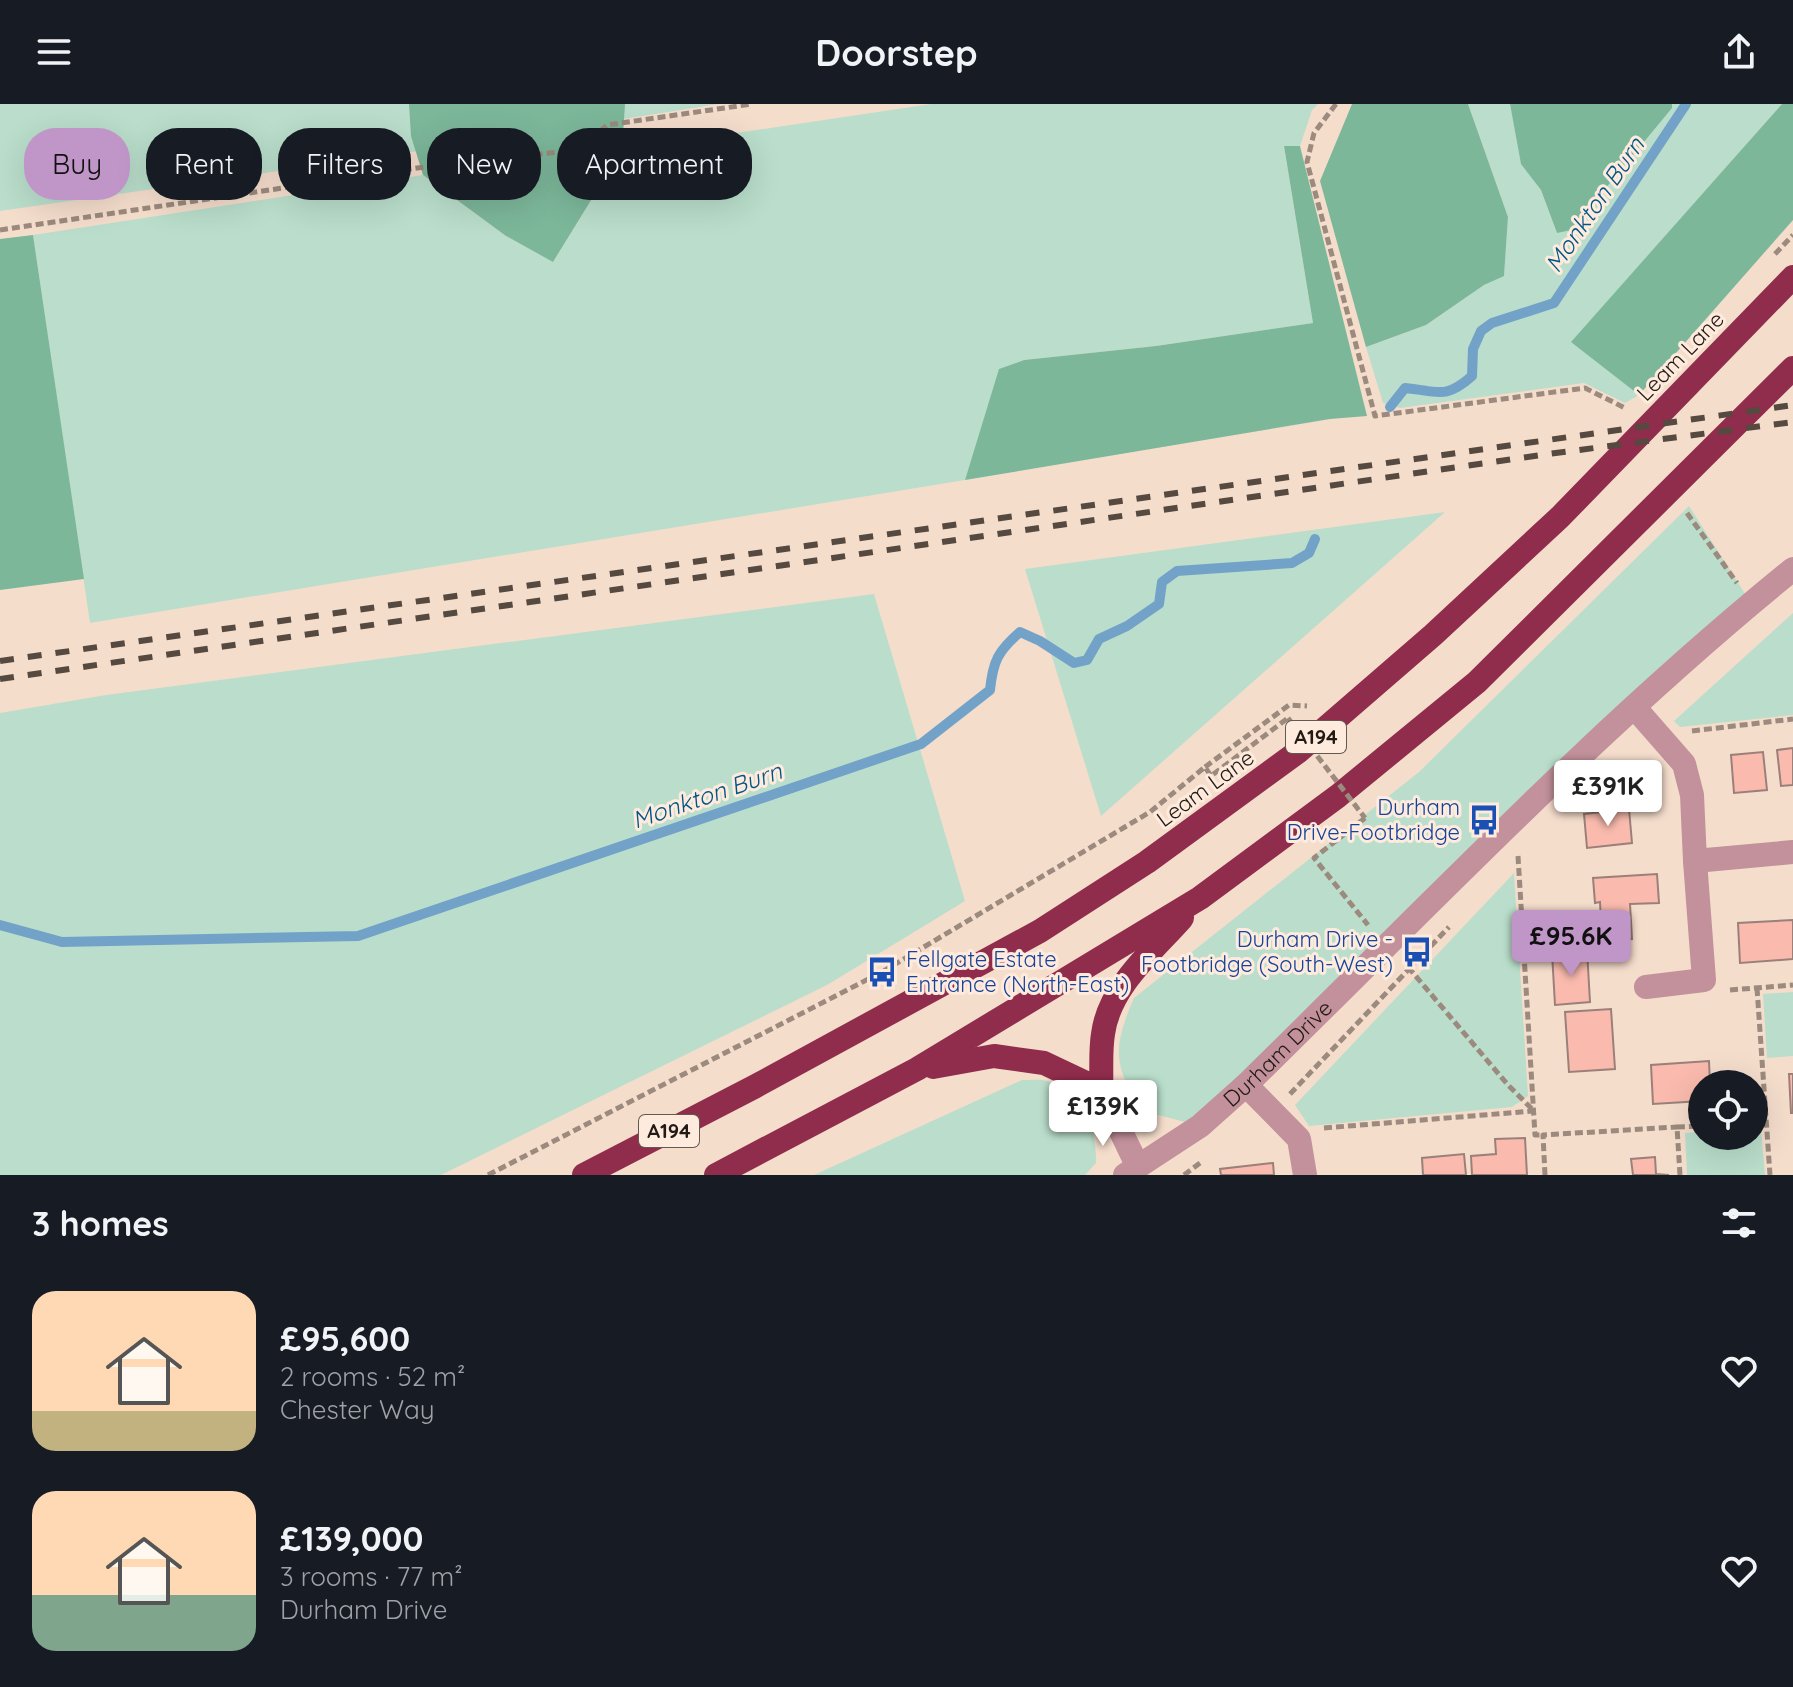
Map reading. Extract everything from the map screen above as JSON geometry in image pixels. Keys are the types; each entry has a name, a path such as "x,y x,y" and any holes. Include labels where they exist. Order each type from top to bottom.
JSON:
{"highway":[{"name":"Leam Lane","path":"584,1175 754,1087 1040,931 1147,862 1299,751 1433,635 1560,517 1793,277"},
{"name":"A194","path":"716,1175 917,1069 1200,898 1338,796 1477,682 1793,368"},
{"name":"A194","path":"917,1069 994,1056 1044,1063 1101,1090 1103,1034 1110,1009 1125,982 1200,898"}],"street":[{"name":"Durham Drive","path":"1101,1090 1132,1171 1200,1126 1246,1085 1380,938 1751,603 1793,569"},
{"path":"1635,708 1684,764 1692,795 1704,980 1646,987"},
{"path":"1695,861 1793,852"},
{"path":"1246,1085 1299,1139 1305,1175"}],"path":[{"path":"0,230 417,168 567,151 585,144 607,125 752,104"},
{"path":"1336,104 1314,133 1307,162 1375,416 1585,388 1629,410 1618,421"},
{"path":"1689,506 1685,510 1751,603"},
{"path":"488,1175 882,972 1150,812 1256,727 1289,705 1311,707"},
{"path":"1205,767 1211,776 1288,718 1365,818 1314,858 1380,938 1534,1111"},
{"path":"1667,742 1677,733 1793,719"},
{"path":"1507,867 1527,845"},
{"path":"1518,855 1535,1135 1688,1127"},
{"path":"1270,1109 1296,1090 1453,923"},
{"path":"1704,980 1716,991 1793,985"},
{"path":"1757,988 1763,1070"},
{"path":"1299,1139 1310,1129 1534,1111"},
{"path":"1677,1127 1680,1175"},
{"path":"1543,1135 1545,1175"},
{"path":"1768,1140 1770,1175"},
{"path":"1184,1175 1209,1156"}],"green space":[{"path":"0,104 719,104 541,132 541,128 427,128 427,150 411,152 411,128 278,128 278,171 262,173 262,128 146,128 146,190 130,192 130,128 24,128 24,200 77,200 0,211"},
{"path":"409,104 625,104 623,128 557,128 557,200 591,200 553,262 506,236 457,200 541,200 541,128 427,128 427,178 423,175 410,128"},
{"path":"931,104 1318,104 1312,110 1300,146 1284,147 1313,323 1156,346 1024,360 1000,369 965,480 90,623 33,235 278,197 278,200 411,200 411,177 423,175 427,178 427,200 457,200 506,236 553,262 591,200 752,200 752,131"},
{"path":"1352,104 1468,104 1508,217 1504,276 1484,285 1426,325 1366,347 1320,181"},
{"path":"1468,104 1510,104 1521,163 1541,190 1557,233 1672,108 1672,104 1782,104 1572,342 1639,395 1625,403 1584,383 1400,408 1383,403 1366,347 1426,325 1504,275 1508,217"},
{"path":"1510,104 1672,104 1672,108 1571,230 1557,233 1541,190 1521,164"},
{"path":"1782,104 1793,104 1793,220 1639,395 1571,342"},
{"path":"1284,146 1300,146 1367,416 1330,419 965,480 999,369 1024,360 1156,346 1313,323"},
{"path":"33,235 84,579 0,590 0,239"},
{"path":"1689,506 1751,603 1200,1126 1143,1111 1126,1081 1119,1056 1122,1030 1134,998 1419,772"},
{"path":"1445,512 1101,816 1025,569"},
{"path":"874,594 965,901 827,985 441,1175 0,1175 0,713 106,695"},
{"path":"1793,613 1793,715 1680,727 1674,721"},
{"path":"1514,873 1528,1096 1512,1107 1309,1126 1295,1105"},
{"path":"1793,992 1793,1056 1767,1058 1763,994"},
{"path":"1022,1080 1045,1080 1061,1085 1080,1102 1091,1125 1096,1151 1096,1163 1085,1175 814,1175"},
{"path":"1685,1133 1688,1133 1688,1150 1763,1150 1765,1175 1687,1175"}],"building":[{"path":"1793,748 1793,785 1781,786 1777,750"},
{"path":"1763,752 1767,790 1734,793 1731,755"},
{"path":"1629,809 1632,843 1587,848 1584,814"},
{"path":"1657,874 1659,903 1630,904 1632,939 1602,941 1600,902 1595,903 1593,878"},
{"path":"1793,920 1793,959 1740,963 1738,923"},
{"path":"1587,950 1590,1002 1555,1005 1552,953"},
{"path":"1611,1009 1615,1069 1569,1072 1565,1012"},
{"path":"1709,1061 1709,1070 1688,1070 1688,1102 1653,1104 1651,1065"},
{"path":"1789,1074 1793,1074 1793,1113 1791,1113"},
{"path":"1525,1138 1527,1175 1472,1175 1471,1156 1496,1154 1495,1139"},
{"path":"1464,1154 1466,1175 1423,1175 1422,1158"},
{"path":"1655,1157 1656,1174 1669,1175 1633,1175 1631,1159"},
{"path":"1273,1163 1274,1175 1221,1175 1220,1169"}],"waterway":[{"name":"Monkton Burn","path":"1390,407 1405,388 1441,392 1463,384 1472,376 1473,349 1481,331 1492,323 1554,303 1686,104"},
{"name":"Monkton Burn","path":"0,925 62,942 358,936 921,744 990,690 998,657 1020,632 1074,663 1087,660 1099,639 1127,626 1159,604 1162,582 1177,571 1292,563 1309,553 1315,539"}],"railway":[{"path":"0,661 1793,405"},
{"path":"0,679 1541,455 1793,422"}],"place":[{"name":"Durham Drive-Footbridge","path":"1484,820"},
{"name":"Durham Drive - Footbridge (South-West)","path":"1417,952"},
{"name":"Fellgate Estate Entrance (North-East)","path":"882,972"}]}
